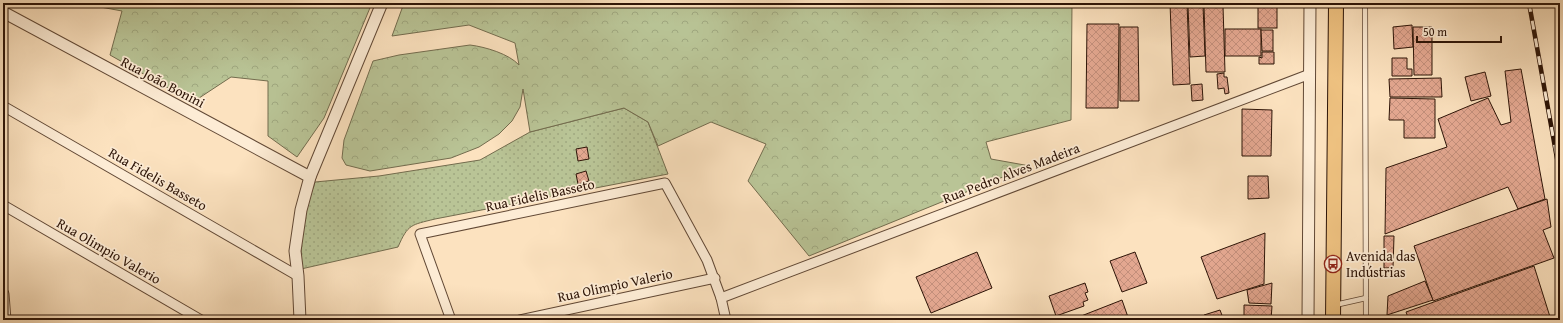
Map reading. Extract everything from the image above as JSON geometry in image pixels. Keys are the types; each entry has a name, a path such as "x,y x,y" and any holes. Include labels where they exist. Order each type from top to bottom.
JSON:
{"main road":[{"path":"1333,320 1336,3"}],"street":[{"path":"300,320 295,251 301,210 310,177 382,3"},
{"path":"1308,320 1310,3"},
{"name":"Rua João Bonini","path":"3,12 310,177"},
{"name":"Rua Pedro Alves Madeira","path":"721,298 1310,74"},
{"name":"Rua Fidelis Basseto","path":"3,106 298,276"},
{"name":"Rua Fidelis Basseto","path":"451,320 420,234 665,183 708,260 715,278"},
{"name":"Rua Olimpio Valerio","path":"3,205 202,320"},
{"path":"715,278 726,320"},
{"name":"Rua Olimpio Valerio","path":"520,320 715,278"},
{"path":"3,294 5,320"}],"lane":[{"path":"1365,3 1366,320"},
{"path":"1333,305 1366,298"}],"green space":[{"path":"79,3 372,3 324,118 297,157 268,136 268,81 231,77 193,102 110,55 122,11"},
{"path":"404,3 1072,3 1071,120 986,142 991,159 1030,166 809,256 748,181 766,144 711,122 658,146 648,122 624,108 530,132 523,89 520,107 512,121 499,134 479,147 451,158 370,171 346,165 342,158 344,140 373,61 399,55 470,45 483,47 497,52 515,61 519,65 515,43 469,25 392,36"},
{"path":"624,108 648,122 668,174 415,224 405,234 398,247 301,269 301,223 315,182 379,176 480,160 530,132"}],"building":[{"path":"1170,3 1187,3 1190,84 1173,85"},
{"path":"1258,3 1277,3 1277,28 1258,28"},
{"path":"1203,5 1205,56 1190,57 1188,6"},
{"path":"1204,6 1223,6 1225,72 1206,72"},
{"path":"1087,24 1119,24 1118,108 1086,108"},
{"path":"1412,25 1413,47 1394,49 1393,27"},
{"path":"1120,27 1138,27 1139,101 1120,101"},
{"path":"1413,27 1432,27 1432,75 1414,75"},
{"path":"1225,29 1261,29 1261,56 1225,56"},
{"path":"1261,30 1273,30 1273,51 1262,51"},
{"path":"1262,52 1274,52 1274,64 1259,64 1259,57 1262,58"},
{"path":"1392,58 1407,58 1407,69 1412,69 1412,76 1392,76"},
{"path":"1521,69 1545,199 1518,209 1508,187 1385,234 1386,168 1447,147 1438,119 1488,98 1501,125 1511,122 1505,71"},
{"path":"1485,72 1491,96 1471,101 1465,77"},
{"path":"1224,73 1224,77 1227,77 1229,93 1225,94 1224,88 1218,89 1217,74"},
{"path":"1441,78 1442,97 1390,97 1389,79"},
{"path":"1202,84 1203,100 1192,101 1191,85"},
{"path":"1390,98 1435,99 1435,138 1404,138 1404,120 1389,120"},
{"path":"1242,109 1272,110 1271,156 1242,156"},
{"path":"587,147 589,159 578,161 576,149"},
{"path":"586,171 589,181 578,184 576,174"},
{"path":"1248,176 1268,176 1269,198 1248,199"},
{"path":"1547,199 1551,227 1543,230 1554,258 1433,301 1414,246"},
{"path":"1265,233 1264,284 1217,299 1201,257"},
{"path":"1384,236 1394,236 1393,268 1384,268"},
{"path":"977,252 992,288 931,313 916,277"},
{"path":"1135,252 1147,283 1122,292 1110,261"},
{"path":"1534,266 1551,320 1409,320 1406,312"},
{"path":"1425,281 1433,300 1387,315 1388,296"},
{"path":"1085,283 1088,292 1085,293 1088,300 1083,302 1084,306 1056,316 1049,296"},
{"path":"1272,283 1271,304 1249,303 1247,290"},
{"path":"1122,300 1129,320 1071,320"},
{"path":"1244,305 1272,306 1271,320 1244,320"},
{"path":"1220,310 1223,318 1205,320 1204,315"}],"railway":[{"path":"1529,3 1560,175"}],"place":[{"name":"Avenida das Indústrias","path":"1333,264"}]}
